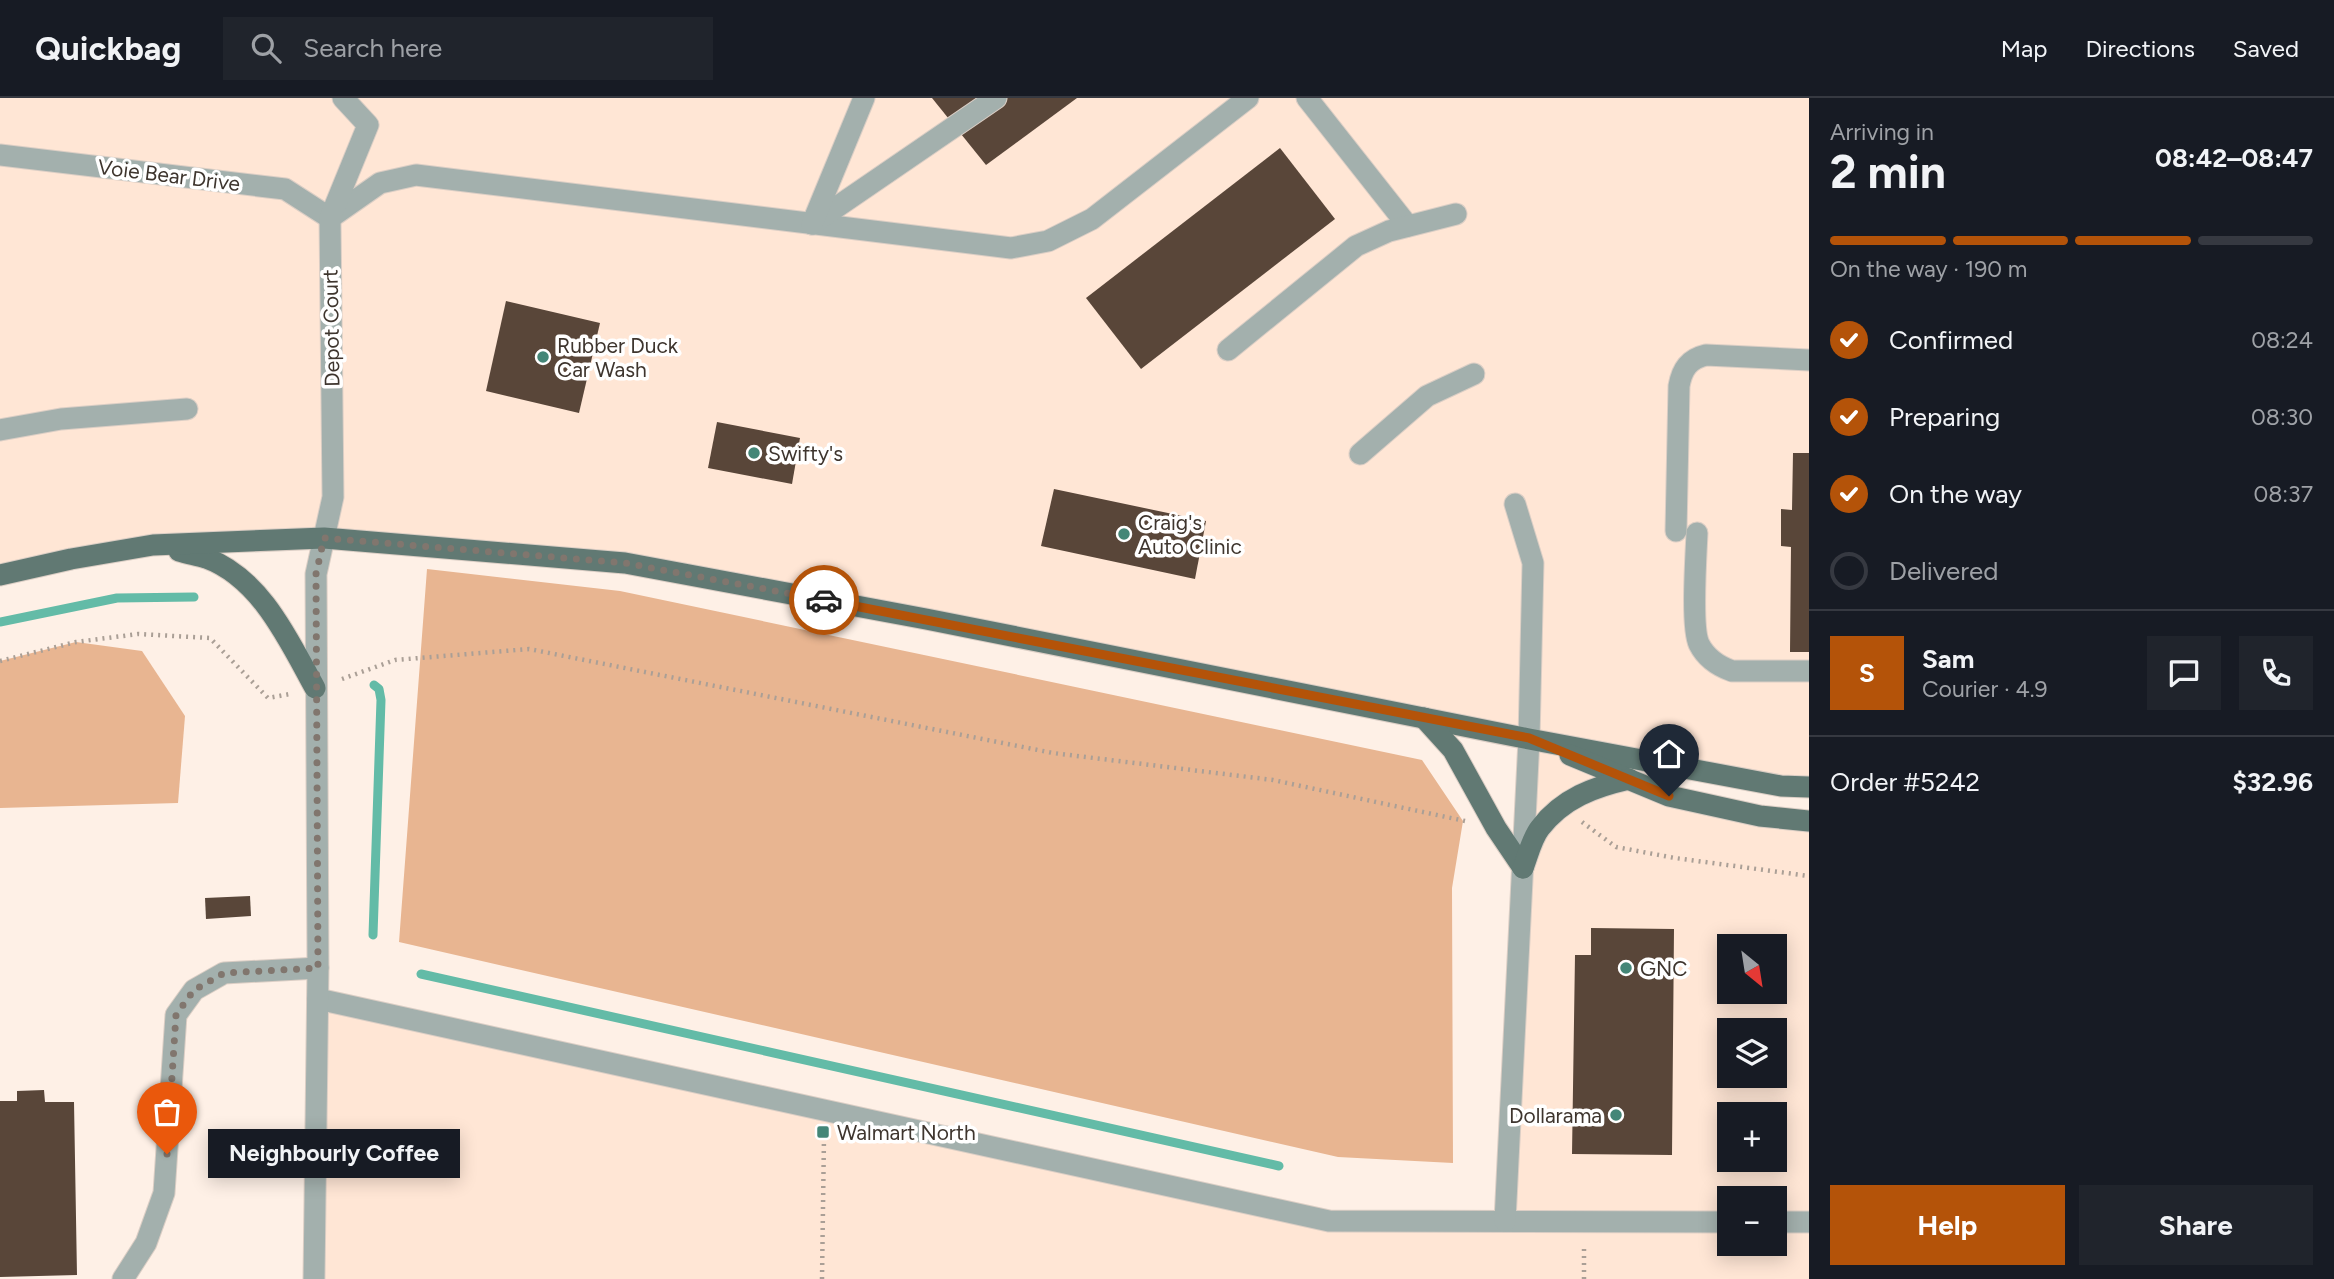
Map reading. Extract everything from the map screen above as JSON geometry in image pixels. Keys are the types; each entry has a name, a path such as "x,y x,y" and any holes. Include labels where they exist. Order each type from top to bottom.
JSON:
{"main road":[{"path":"0,575 153,545 324,538 625,563 1781,786 1809,787"},
{"path":"153,545 207,558 242,579 276,619 315,688"},
{"path":"1424,718 1453,750 1496,828 1523,868"},
{"path":"1529,738 1669,796 1759,816 1809,821"},
{"path":"1523,868 1539,829 1563,804 1594,788 1629,779"}],"street":[{"name":"Depot Court","path":"314,1279 318,999 316,574 333,497 330,219 368,125 343,98"},
{"path":"812,224 864,98"},
{"path":"812,224 996,98"},
{"path":"330,219 380,183 416,175 1011,248 1048,241 1092,219 1248,98"},
{"path":"1307,98 1408,226"},
{"name":"Voie Bear Drive","path":"0,155 285,189 330,219"},
{"path":"1228,350 1356,246 1389,231 1457,214"},
{"path":"1809,360 1706,355 1696,357 1688,364 1681,374 1679,386 1686,532 1695,634 1703,652 1720,667 1732,671 1809,671"},
{"path":"1360,454 1427,396 1474,374"},
{"path":"0,430 61,419 187,409"},
{"path":"1505,1221 1529,738 1533,564 1515,504"},
{"path":"123,1279 146,1243 164,1193 176,1015 194,990 224,973 318,968"},
{"path":"318,999 1329,1221 1717,1222"},
{"path":"1787,1222 1809,1222"}],"path":[{"path":"0,661 76,642 138,634 210,638 268,698 315,688 395,660 529,649 1053,752 1273,780 1496,828"},
{"path":"1576,818 1616,847 1675,858 1809,876"},
{"path":"822,1279 824,1111"}],"shaded area":[{"path":"0,98 1809,98 1809,787 1534,740 1669,796 1809,821 1809,1279 314,1279 318,999 1329,1221 1504,1221 1529,739 625,563 324,538 153,545 0,575"},
{"path":"427,569 620,591 1422,760 1463,821 1452,888 1453,1163 1338,1157 399,942"},
{"path":"76,642 142,651 185,716 178,803 0,808 0,661"}],"building":[{"path":"932,98 1077,98 986,165"},
{"path":"1280,148 1335,219 1141,369 1086,298"},
{"name":"Rubber Duck Car Wash","path":"506,301 600,323 579,413 486,391"},
{"name":"Swifty's","path":"717,422 800,438 792,484 708,468"},
{"path":"1793,453 1809,453 1809,652 1790,652 1791,547 1781,546 1781,509 1792,510"},
{"name":"Craig's Auto Clinic","path":"1054,489 1206,521 1195,579 1041,546"},
{"path":"250,896 251,916 206,919 205,898"},
{"path":"1591,928 1674,929 1672,1155 1572,1154 1575,955 1591,955"},
{"path":"44,1090 45,1102 74,1102 77,1275 0,1277 0,1101 17,1101 17,1091"}],"waterway":[{"path":"0,622 117,598 194,597"},
{"path":"373,935 381,700 379,689 374,685"},
{"path":"421,974 1279,1166"}],"way so far":[{"path":"167,1154 176,1015 194,990 224,973 318,968 316,574 324,538 625,563 824,600"}],"place":[{"name":"Rubber Duck Car Wash","path":"543,357"},
{"name":"Swifty's","path":"754,453"},
{"name":"Craig's Auto Clinic","path":"1124,534"},
{"name":"GNC","path":"1626,968"},
{"name":"Dollarama","path":"1616,1115"},
{"name":"Walmart North","path":"823,1132"},
{"name":"Neighbourly Coffee","path":"167,1154"}],"route":[{"path":"824,600 1529,738 1669,796"}]}
